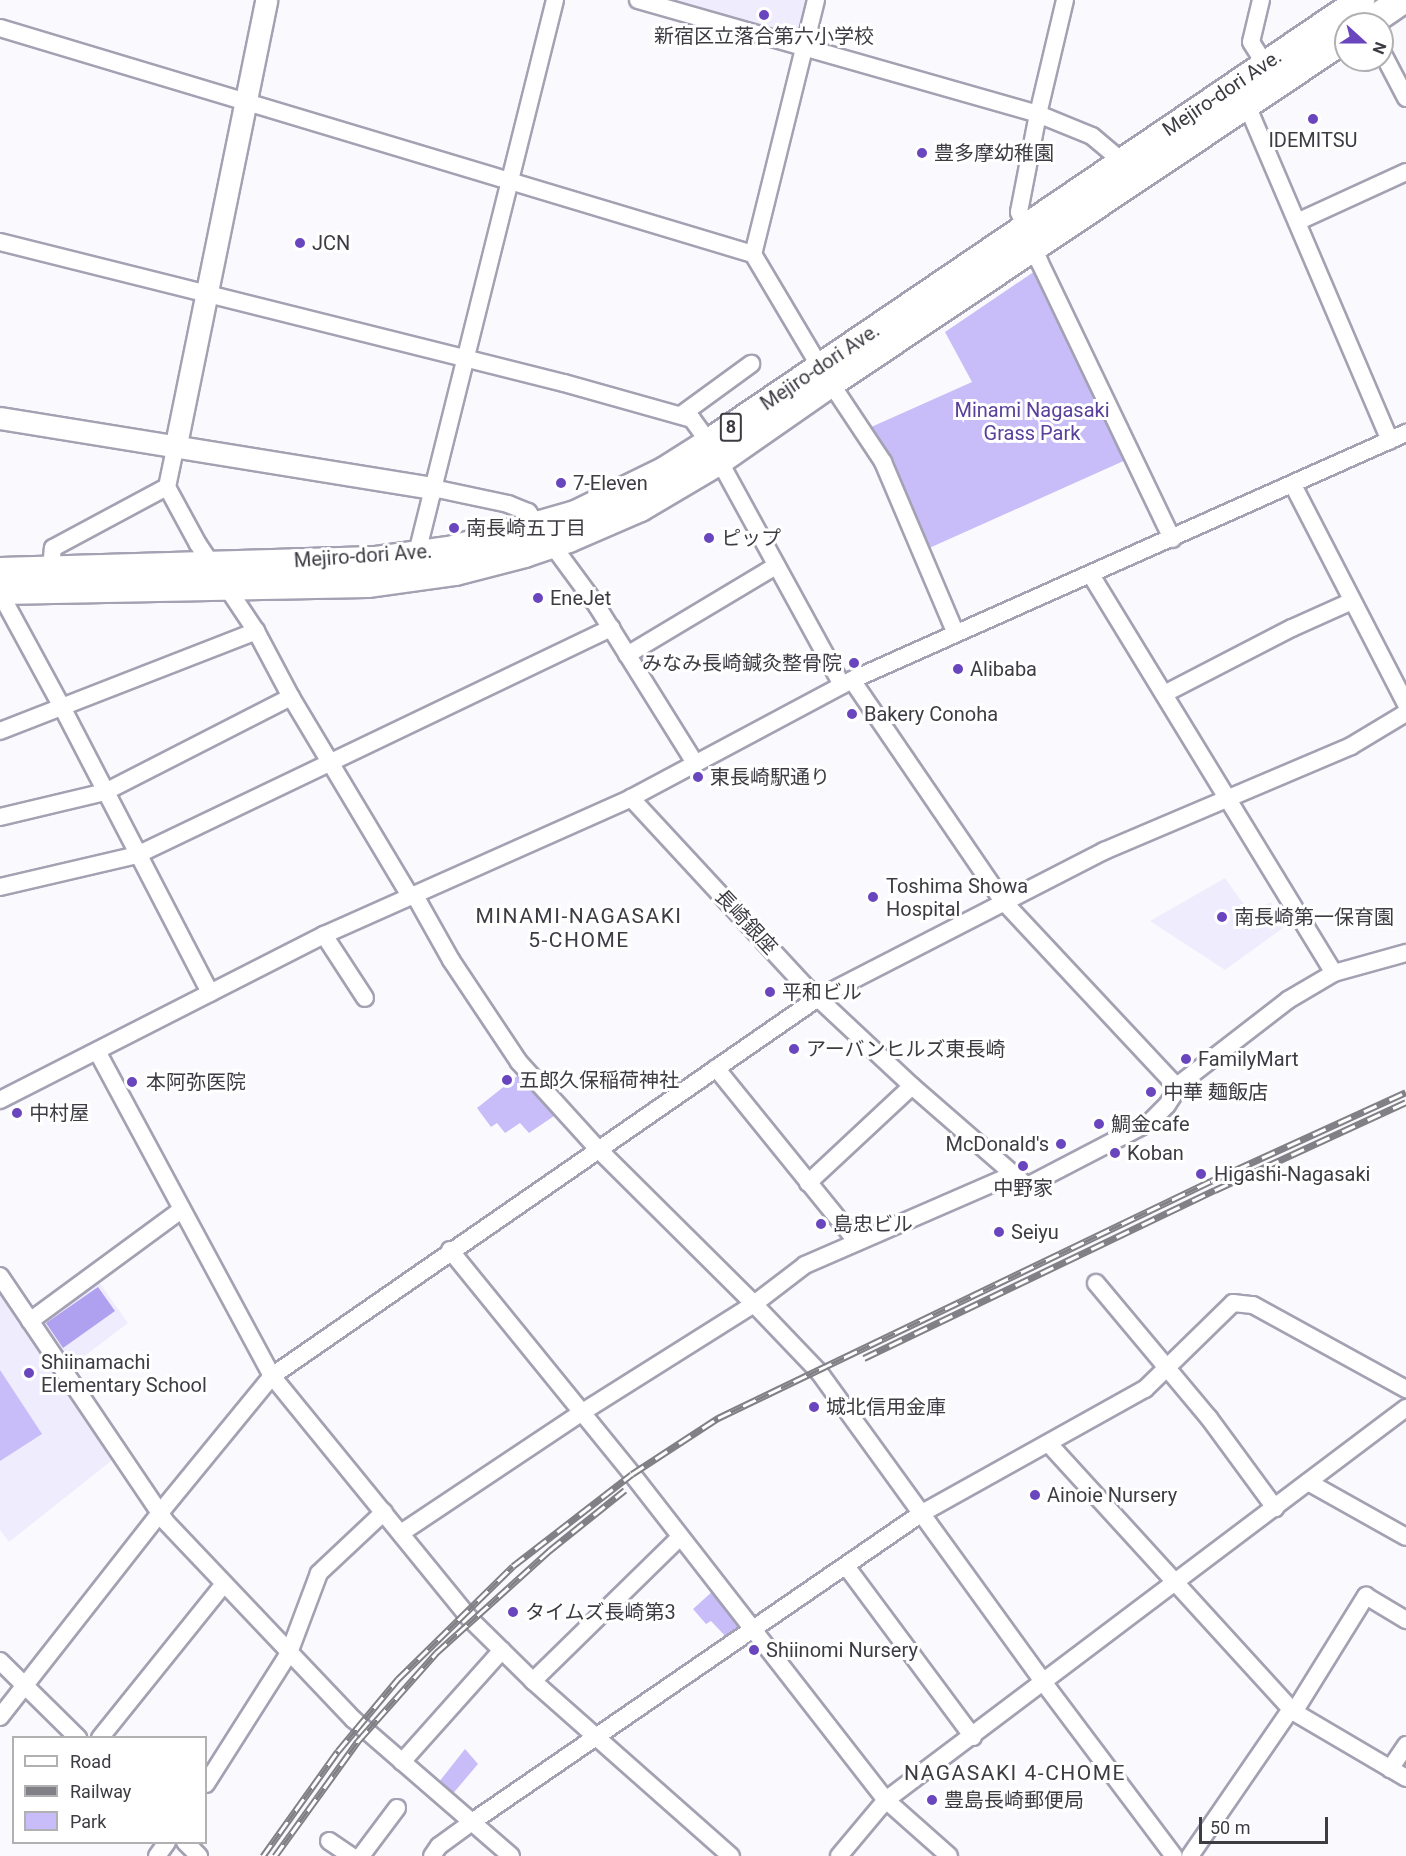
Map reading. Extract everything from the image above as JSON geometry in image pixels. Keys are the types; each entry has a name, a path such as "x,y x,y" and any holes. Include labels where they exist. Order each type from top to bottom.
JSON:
{"main road":[{"name":"Mejiro-dori Ave.","path":"0,592 374,560 414,566 453,549 545,535 575,514 714,451 825,374 1026,227 1360,0"},
{"path":"1384,12 1401,0"},
{"name":"Mejiro-dori Ave.","path":"1026,227 1245,103 1334,45"},
{"name":"Mejiro-dori Ave.","path":"0,571 51,569 217,574"}],"street":[{"path":"266,0 167,487 217,574 256,631 291,698 451,960 519,1062 598,1149 819,1372 1044,1683 1174,1856"},
{"path":"414,566 508,181 555,0"},
{"path":"638,0 1038,114 1092,136 1122,161"},
{"path":"753,254 816,0"},
{"path":"1065,0 1038,114 1026,227 1172,539"},
{"path":"1261,0 1251,42 1265,64"},
{"path":"0,28 753,254 825,374 883,462 955,632"},
{"path":"1392,72 1406,98"},
{"path":"1245,103 1390,441"},
{"path":"1297,222 1406,172"},
{"path":"0,242 681,414 692,419 714,451 776,566 847,682 1003,901 1178,1088 1270,1012 1334,973 1406,953"},
{"path":"681,414 751,363"},
{"path":"0,418 176,444 433,488 508,504 528,512 610,628 695,763"},
{"path":"0,1100 324,935 632,798 847,682 1406,433"},
{"path":"1293,485 1406,704"},
{"path":"51,569 53,548 167,487"},
{"path":"627,655 776,566"},
{"path":"1091,575 1334,973"},
{"path":"0,592 210,993"},
{"path":"1164,694 1292,628 1352,601"},
{"path":"0,887 137,855 610,628"},
{"path":"0,731 256,631"},
{"path":"0,817 105,792 291,698"},
{"path":"0,1717 159,1514 272,1376 450,1250 818,998 1104,851 1351,746 1406,713"},
{"name":"長崎銀座","path":"632,798 818,998 912,1086 1027,1186 1150,1122 1178,1088"},
{"path":"324,935 365,998"},
{"path":"97,1051 272,1376 472,1621 533,1681 731,1856"},
{"path":"716,1068 858,1242"},
{"path":"808,1183 912,1086"},
{"path":"401,1533 581,1413 754,1304 805,1265 1014,1174"},
{"path":"30,1321 181,1210"},
{"path":"450,1250 753,1629 886,1800 949,1856"},
{"path":"0,1276 159,1514 359,1725 511,1856"},
{"path":"1096,1283 1168,1366 1275,1508"},
{"path":"432,1856 440,1846 472,1822 921,1514 1124,1403 1144,1389 1225,1307 1233,1303 1253,1305 1406,1389"},
{"path":"839,1856 886,1800 973,1737 1406,1408"},
{"path":"1049,1444 1293,1711 1406,1778"},
{"path":"1308,1482 1406,1538"},
{"path":"207,1782 289,1653 319,1573 384,1512"},
{"path":"533,1681 680,1537"},
{"path":"846,1566 973,1737"},
{"path":"101,1736 224,1584"},
{"path":"1190,1856 1293,1711 1366,1596 1406,1620"},
{"path":"402,1762 502,1650"},
{"path":"0,1661 77,1736"},
{"path":"1390,1769 1406,1745"},
{"path":"361,1856 397,1808"},
{"path":"329,1840 351,1856"},
{"path":"187,1844 199,1856"}],"shaded area":[{"name":"新宿区立落合第六小学校","path":"674,0 806,0 798,30 792,34"},
{"path":"1225,878 1250,913 1271,902 1283,928 1225,970 1150,921"},
{"path":"97,1279 128,1323 74,1364 65,1362 37,1322"},
{"path":"98,1287 115,1311 63,1348 46,1323"},
{"name":"Shiinamachi Elementary School","path":"0,1288 115,1458 9,1542 0,1530"}],"green space":[{"name":"Minami Nagasaki Grass Park","path":"1035,271 1128,459 927,549 869,428 972,382 945,332"},
{"path":"521,1073 557,1114 529,1133 520,1123 505,1133 497,1123 491,1127 477,1108"},
{"path":"0,1370 42,1434 0,1461"},
{"path":"714,1590 745,1626 729,1640 711,1621 706,1624 693,1609"},
{"path":"465,1749 478,1764 450,1797 439,1782"}],"railway":[{"path":"263,1856 338,1751 398,1679 513,1566 632,1474 718,1418 1211,1181 1406,1092"},
{"path":"864,1358 1215,1190 1406,1102"},
{"path":"275,1856 358,1741 436,1653 550,1550 625,1490"}],"place":[{"name":"新宿区立落合第六小学校","path":"764,15"},
{"name":"IDEMITSU","path":"1313,119"},
{"name":"豊多摩幼稚園","path":"922,153"},
{"name":"JCN","path":"300,243"},
{"name":"7-Eleven","path":"561,483"},
{"name":"南長崎五丁目","path":"454,528"},
{"name":"ピップ","path":"709,538"},
{"name":"EneJet","path":"538,598"},
{"name":"みなみ長崎鍼灸整骨院","path":"854,663"},
{"name":"Alibaba","path":"958,669"},
{"name":"Bakery Conoha","path":"852,714"},
{"name":"東長崎駅通り","path":"698,777"},
{"name":"Toshima Showa Hospital","path":"873,897"},
{"name":"南長崎第一保育園","path":"1222,917"},
{"name":"平和ビル","path":"770,992"},
{"name":"アーバンヒルズ東長崎","path":"794,1049"},
{"name":"FamilyMart","path":"1186,1059"},
{"name":"五郎久保稲荷神社","path":"507,1080"},
{"name":"本阿弥医院","path":"132,1082"},
{"name":"中華 麺飯店","path":"1151,1092"},
{"name":"中村屋","path":"17,1113"},
{"name":"鯛金cafe","path":"1099,1124"},
{"name":"McDonald's","path":"1061,1144"},
{"name":"Koban","path":"1115,1153"},
{"name":"中野家","path":"1023,1166"},
{"name":"Higashi-Nagasaki","path":"1201,1174"},
{"name":"島忠ビル","path":"821,1224"},
{"name":"Seiyu","path":"999,1232"},
{"name":"Shiinamachi Elementary School","path":"29,1373"},
{"name":"城北信用金庫","path":"814,1407"},
{"name":"Ainoie Nursery","path":"1035,1495"},
{"name":"タイムズ長崎第3","path":"513,1612"},
{"name":"Shiinomi Nursery","path":"754,1650"},
{"name":"豊島長崎郵便局","path":"932,1800"}],"district":[{"name":"MINAMI-NAGASAKI 5-CHOME","path":"579,928"},
{"name":"NAGASAKI 4-CHOME","path":"1015,1773"}]}
